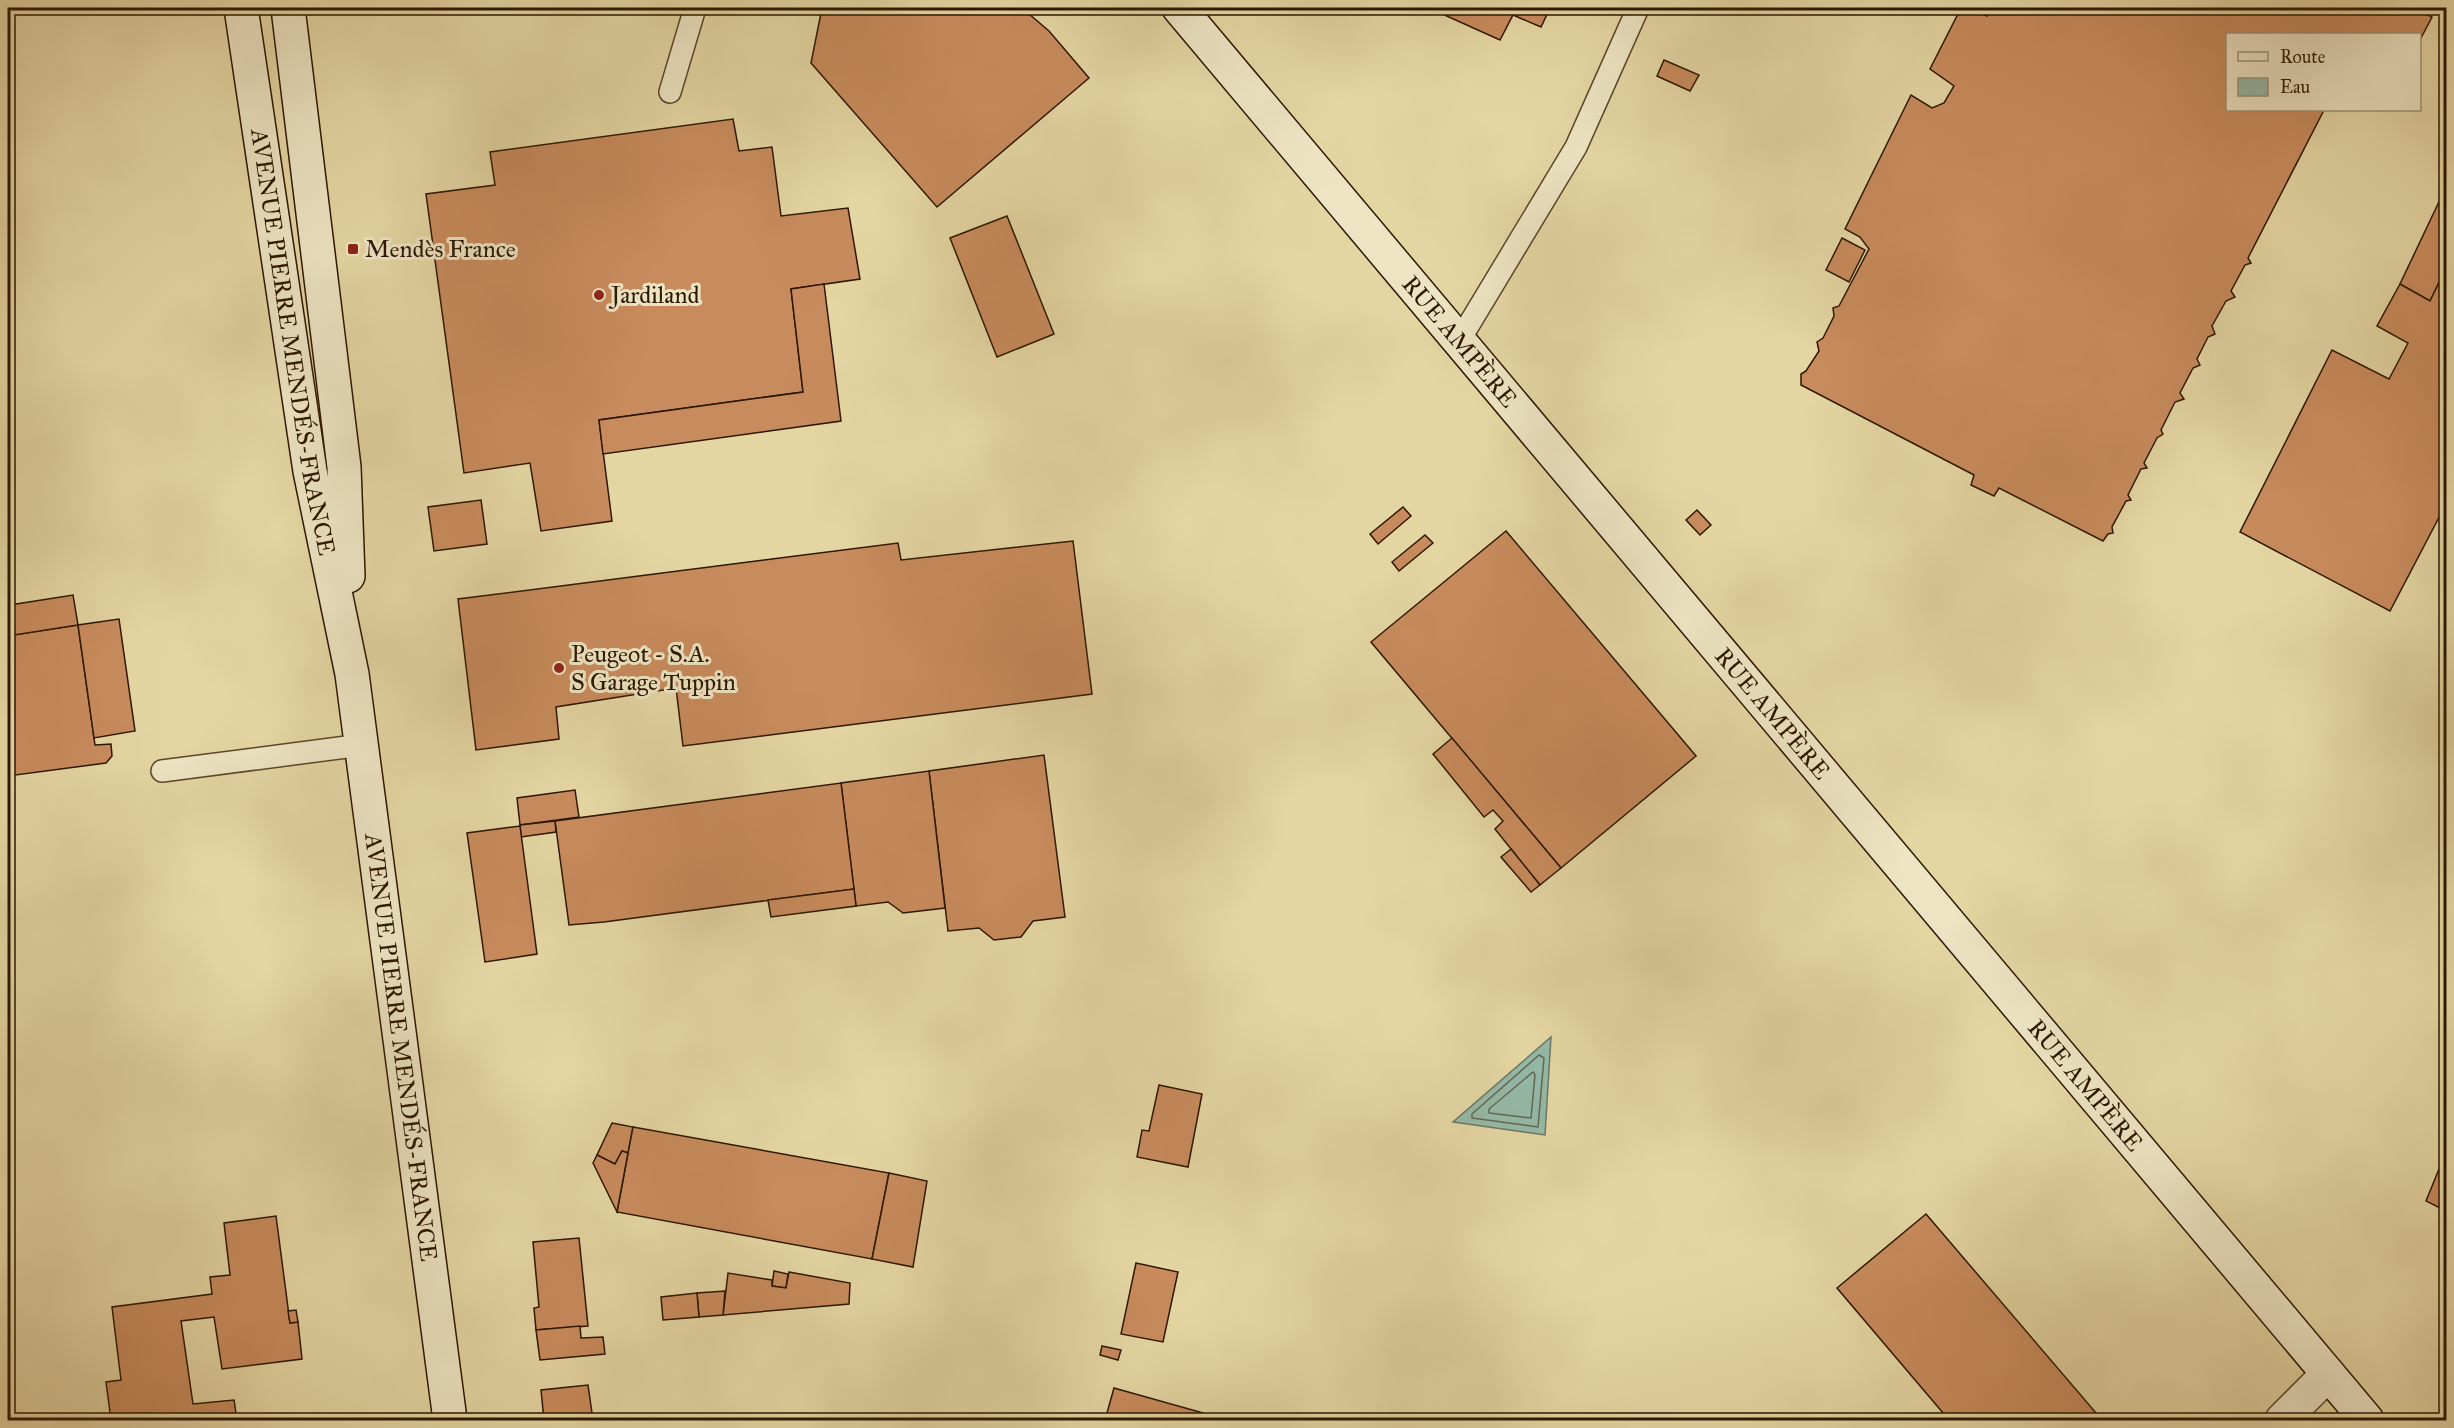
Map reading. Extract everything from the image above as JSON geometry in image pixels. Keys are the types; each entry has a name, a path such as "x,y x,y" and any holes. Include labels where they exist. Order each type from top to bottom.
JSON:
{"main road":[{"name":"AVENUE PIERRE MENDÉS-FRANCE","path":"241,8 310,471 352,674 450,1420"},
{"name":"AVENUE PIERRE MENDÉS-FRANCE","path":"288,8 344,467 352,674"},
{"name":"RUE AMPÈRE","path":"1179,8 2367,1420"},
{"path":"2282,1420 2328,1374"}],"lane":[{"path":"670,92 694,8"},
{"path":"1460,341 1576,147 1638,8"},
{"path":"162,771 362,745"}],"water":[{"path":"1551,1037 1545,1135 1453,1122"}],"building":[{"path":"822,8 1022,8 1049,31 1089,78 937,207 811,63"},
{"path":"1429,8 1550,8 1541,27 1513,15 1500,40"},
{"path":"1961,8 1969,8 1987,16 1991,8 2414,8 2432,17 2421,38 2421,33 2226,33 2226,111 2323,111 2248,258 2251,263 2245,265 2231,291 2235,297 2226,301 2212,326 2215,334 2208,337 2197,359 2200,365 2193,368 2180,393 2184,399 2175,402 2161,430 2163,434 2157,438 2144,463 2147,468 2141,469 2128,495 2131,500 2126,501 2112,527 2113,533 2108,534 2103,541 1999,488 1994,496 1971,485 1974,475 1801,385 1801,374 1806,371 1819,351 1817,342 1823,338 1834,316 1833,308 1839,306 1869,249 1860,237 1845,229 1911,95 1932,108 1944,103 1954,86 1930,69"},
{"path":"1664,60 1699,75 1690,91 1657,76"},
{"path":"733,119 739,151 772,147 781,216 848,208 860,279 791,289 803,392 599,420 612,521 541,531 530,463 464,473 426,194 495,185 490,152"},
{"path":"2446,187 2446,268 2430,301 2400,284"},
{"path":"1007,216 1054,334 997,357 950,238"},
{"path":"1842,238 1865,250 1849,282 1826,270"},
{"path":"2446,268 2446,504 2390,611 2240,532 2332,350 2389,379 2408,343 2377,326 2400,284 2430,301"},
{"path":"824,284 841,421 603,454 599,420 803,392 791,289"},
{"path":"481,500 487,544 434,551 428,507"},
{"path":"1403,507 1411,516 1378,544 1370,534"},
{"path":"1697,510 1711,525 1700,535 1686,520"},
{"path":"1506,531 1696,756 1561,868 1371,642"},
{"path":"1425,535 1433,543 1399,571 1392,562"},
{"path":"1073,541 1092,694 683,746 676,688 556,707 559,739 476,750 458,599 898,543 901,560"},
{"path":"8,591 14,635 78,625 95,745 111,744 112,756 106,763 8,776"},
{"path":"73,595 78,625 14,635 10,605"},
{"path":"119,619 135,731 94,738 78,625"},
{"path":"1452,738 1561,868 1540,885 1495,829 1503,821 1493,810 1484,817 1433,754"},
{"path":"1044,755 1065,917 1033,921 1021,937 994,940 979,928 948,931 929,771"},
{"path":"929,771 945,908 903,913 888,902 856,906 841,783"},
{"path":"841,783 854,889 569,925 555,821"},
{"path":"575,790 579,817 520,825 517,798"},
{"path":"555,821 556,832 521,837 520,825"},
{"path":"520,826 537,954 485,962 467,833"},
{"path":"1511,849 1540,885 1531,892 1501,857"},
{"path":"854,889 856,906 771,917 768,900"},
{"path":"1159,1085 1202,1094 1188,1167 1137,1157 1142,1130 1149,1131"},
{"path":"612,1123 633,1127 628,1153 622,1151 615,1164 597,1155"},
{"path":"633,1127 889,1173 872,1259 617,1212"},
{"path":"622,1151 628,1153 617,1212 593,1163 597,1155 615,1164"},
{"path":"2446,1152 2446,1211 2426,1201"},
{"path":"889,1173 927,1181 913,1267 872,1259"},
{"path":"1926,1214 2102,1420 1949,1420 1837,1288"},
{"path":"276,1216 290,1323 298,1322 302,1359 222,1369 214,1317 181,1321 193,1404 234,1400 237,1420 111,1420 106,1382 121,1380 112,1307 212,1294 210,1277 230,1275 224,1223"},
{"path":"579,1238 588,1326 536,1330 534,1308 539,1307 533,1242"},
{"path":"1136,1263 1178,1272 1163,1342 1121,1334"},
{"path":"774,1271 788,1274 786,1288 772,1286"},
{"path":"789,1272 850,1283 849,1304 723,1315 728,1273 772,1280 772,1286 786,1288"},
{"path":"725,1291 723,1315 699,1317 697,1293"},
{"path":"697,1293 699,1317 663,1320 661,1297"},
{"path":"296,1310 298,1322 290,1323 288,1311"},
{"path":"580,1326 581,1338 603,1337 605,1354 540,1360 536,1330"},
{"path":"1102,1346 1121,1350 1118,1360 1100,1355"},
{"path":"588,1385 593,1420 544,1420 541,1390"},
{"path":"1114,1388 1228,1420 1105,1420"}],"place":[{"name":"Mendès France","path":"353,249"},
{"name":"Jardiland","path":"599,295"},
{"name":"Peugeot - S.A. S Garage Tuppin","path":"559,668"}]}
